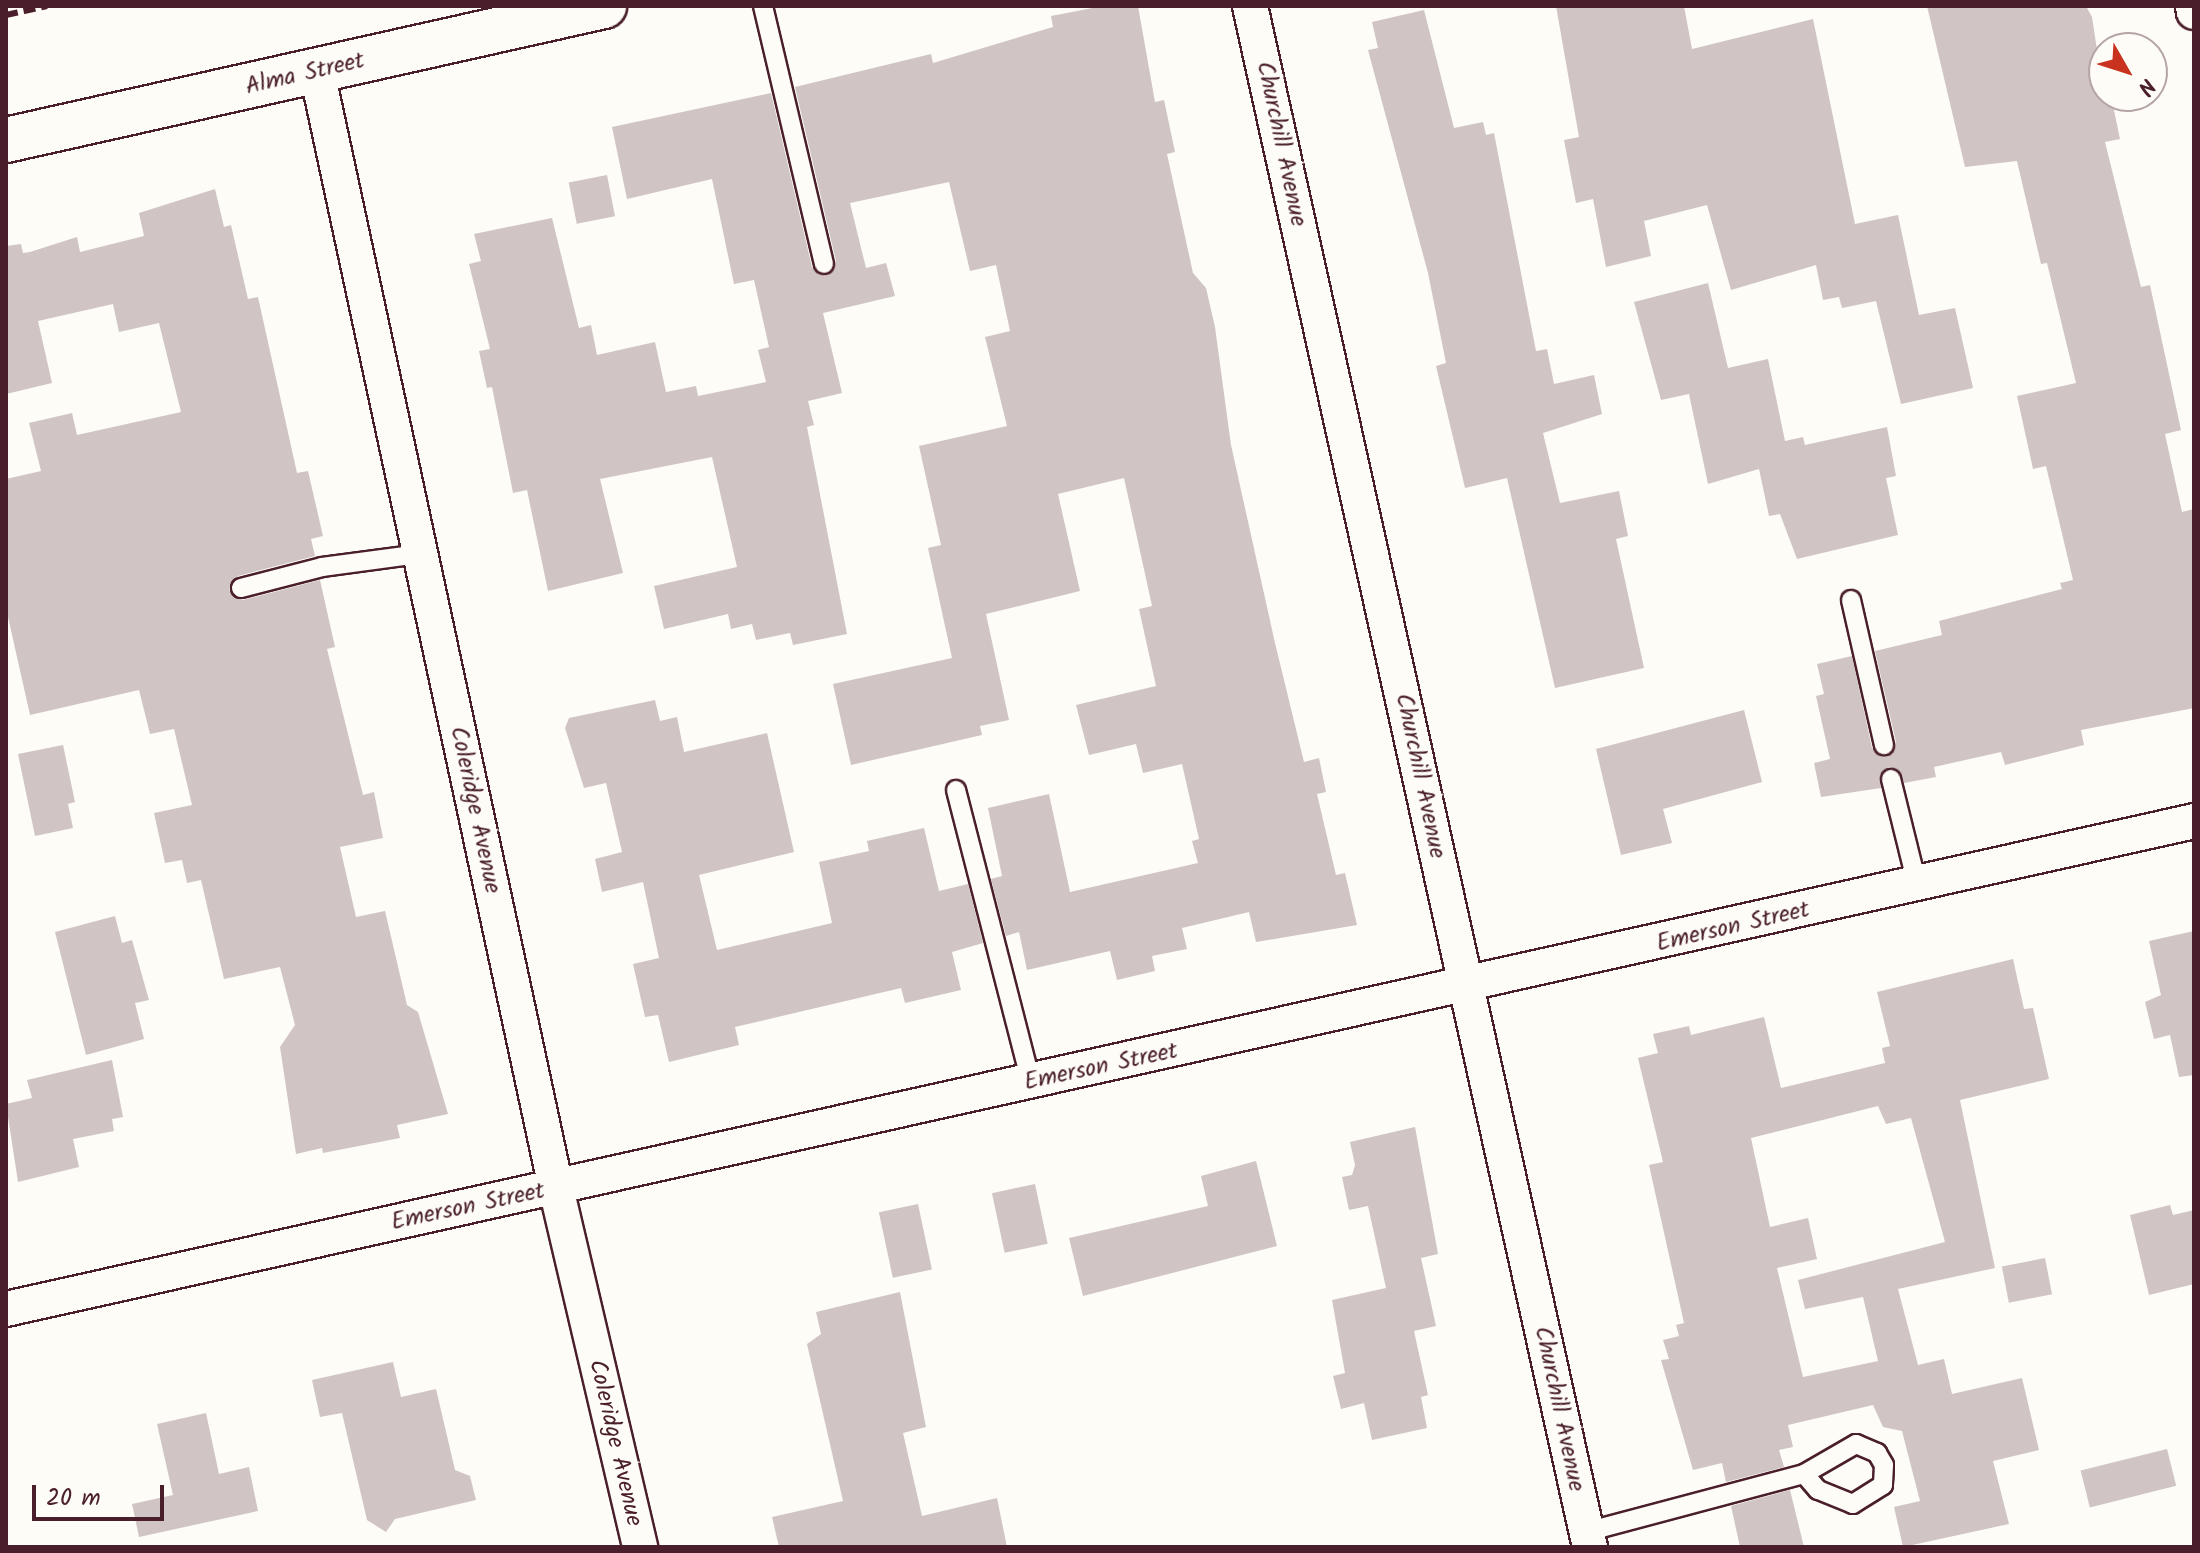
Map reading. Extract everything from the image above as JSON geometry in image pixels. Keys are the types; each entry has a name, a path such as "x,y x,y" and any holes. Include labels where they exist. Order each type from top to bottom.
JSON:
{"main road":[{"name":"Alma Street","path":"6,140 604,6"}],"street":[{"name":"Churchill Avenue","path":"1250,6 1588,1539"},
{"path":"2193,6 2194,12"},
{"name":"Coleridge Avenue","path":"317,72 556,1188 640,1547"},
{"name":"Emerson Street","path":"6,1309 1466,987 2194,821"}],"lane":[{"path":"763,6 824,264"},
{"path":"241,588 322,567 420,554"},
{"path":"1851,600 1884,745"},
{"path":"1891,779 1917,884"},
{"path":"956,790 1031,1083"},
{"path":"1588,1539 1804,1474"}],"building":[{"path":"1103,6 1138,6 1155,102 1164,100 1175,152 1167,154 1193,273 1206,288 1215,327 1231,445 1275,643 1304,762 1319,758 1326,792 1317,794 1336,875 1345,873 1357,925 1256,942 1249,912 1182,928 1187,949 1152,956 1155,971 1117,980 1110,951 1027,970 1019,932 1006,936 991,879 1002,876 988,808 1049,794 1070,892 1198,863 1192,841 1199,839 1182,764 1143,773 1136,744 1089,755 1076,705 1156,686 1139,609 1152,606 1124,478 1058,494 1080,591 986,614 1009,720 980,726 982,735 851,765 833,684 952,658 928,548 941,545 919,446 1007,426 985,337 1010,331 996,265 970,271 949,182 850,203 866,268 886,263 895,296 823,313 842,393 808,401 814,425 807,427 847,634 793,645 790,633 756,640 752,624 731,629 728,614 664,629 654,586 737,567 712,457 600,479 623,573 548,591 527,490 513,493 492,387 487,388 479,351 490,349 469,264 481,261 474,234 552,218 579,328 591,325 597,355 655,342 666,392 696,386 698,396 766,382 758,350 769,347 754,280 734,284 712,179 627,199 612,127 771,93 812,267 828,275 836,261 795,87 931,54 933,63 1053,27 1051,16"},
{"path":"1556,6 1684,6 1692,49 1813,19 1855,224 1898,215 1919,315 1955,308 1973,388 1901,404 1876,301 1842,308 1839,297 1823,300 1816,265 1731,290 1707,205 1644,221 1651,256 1606,267 1593,199 1576,203 1564,140 1579,137"},
{"path":"1927,6 2086,6 2094,32 2088,32 2088,112 2114,112 2120,139 2105,142 2141,287 2150,285 2181,430 2165,434 2182,512 2194,509 2194,708 2081,730 2084,745 2005,765 2001,752 1934,767 1936,777 1904,783 1899,770 1889,767 1880,775 1881,788 1821,797 1814,763 1830,759 1816,696 1824,694 1817,664 1852,656 1872,748 1887,756 1896,742 1875,651 1942,635 1939,621 2062,589 2060,583 2073,580 2046,466 2033,469 2017,396 2076,383 2047,263 2041,264 2017,161 1965,167"},
{"path":"1424,10 1454,128 1483,122 1486,135 1494,133 1536,351 1547,349 1554,384 1594,375 1602,414 1543,433 1560,503 1619,491 1628,536 1616,539 1644,668 1555,688 1507,478 1465,488 1436,366 1446,363 1428,273 1368,50 1378,48 1372,22"},
{"path":"607,175 615,216 577,224 569,182"},
{"path":"215,189 224,227 231,225 248,299 258,297 297,473 308,471 323,536 311,539 315,556 238,576 229,590 243,600 320,580 335,647 327,649 363,795 374,792 383,838 340,847 356,917 385,911 407,1005 418,1012 448,1114 397,1125 400,1138 323,1153 322,1148 296,1154 280,1047 295,1025 280,967 224,979 201,880 187,883 182,860 165,863 154,813 192,805 174,729 150,734 139,690 30,715 6,608 6,479 41,471 29,423 72,413 77,435 181,412 159,323 119,332 113,304 38,321 52,383 6,394 6,246 21,244 23,253 77,237 80,252 144,236 139,213"},
{"path":"1708,283 1728,368 1768,359 1785,441 1803,437 1805,445 1887,427 1896,476 1886,478 1898,535 1797,559 1780,514 1769,516 1759,469 1708,484 1689,394 1661,400 1634,302"},
{"path":"655,700 660,721 677,717 684,752 767,733 794,852 699,875 717,950 832,923 819,862 869,851 867,841 924,828 939,891 968,884 983,943 952,952 961,990 905,1003 901,988 735,1027 739,1045 669,1062 658,1015 645,1017 633,964 659,958 643,882 602,892 595,859 622,852 606,783 584,788 565,728 569,718"},
{"path":"1744,710 1762,782 1663,809 1672,843 1621,855 1596,749"},
{"path":"63,745 75,802 68,804 73,828 35,836 18,754"},
{"path":"115,916 122,943 132,940 149,1000 135,1003 144,1039 86,1055 55,932"},
{"path":"2194,931 2194,1075 2179,1077 2170,1035 2154,1039 2145,1002 2161,995 2149,941"},
{"path":"2013,959 2024,1009 2033,1008 2049,1079 1960,1100 1995,1268 1898,1289 1918,1365 1944,1359 1952,1394 2022,1378 2039,1450 1993,1461 2009,1524 1903,1547 1894,1507 1920,1501 1902,1431 1883,1427 1873,1405 1788,1425 1793,1447 1779,1450 1784,1467 1726,1482 1722,1463 1693,1470 1661,1360 1669,1359 1663,1340 1679,1336 1676,1325 1684,1323 1649,1165 1663,1162 1638,1058 1658,1053 1653,1034 1689,1026 1691,1035 1764,1017 1781,1088 1885,1063 1882,1048 1890,1046 1877,992","holes":["1878,1106 1886,1124 1911,1118 1945,1242 1798,1280 1805,1309 1863,1297 1878,1361 1803,1377 1777,1268 1817,1259 1808,1218 1770,1227 1751,1138"]},
{"path":"112,1060 123,1117 112,1119 114,1131 73,1139 79,1167 18,1182 6,1104 32,1098 27,1080"},
{"path":"1415,1127 1438,1254 1421,1258 1436,1326 1414,1331 1428,1395 1421,1397 1427,1428 1372,1440 1364,1403 1341,1409 1333,1376 1345,1373 1332,1300 1386,1288 1368,1206 1349,1210 1342,1177 1352,1175 1355,1165 1350,1142"},
{"path":"1256,1161 1277,1246 1083,1296 1069,1238 1208,1206 1201,1176"},
{"path":"1035,1184 1048,1244 1005,1253 992,1193"},
{"path":"918,1204 932,1270 893,1278 879,1212"},
{"path":"2170,1205 2173,1215 2194,1210 2194,1284 2149,1295 2130,1215"},
{"path":"2045,1258 2052,1294 2009,1303 2002,1266"},
{"path":"900,1292 926,1427 903,1433 922,1516 997,1498 1007,1547 779,1547 772,1517 843,1501 807,1344 821,1334 816,1312"},
{"path":"393,1362 401,1397 436,1389 455,1470 470,1476 476,1500 395,1519 386,1532 367,1520 342,1413 320,1417 312,1380"},
{"path":"206,1413 219,1474 249,1467 258,1511 139,1537 132,1504 173,1495 157,1424"},
{"path":"2167,1449 2176,1486 2090,1507 2081,1471"},
{"path":"1790,1490 1804,1547 1740,1547 1731,1506"}],"railway":[{"path":"6,15 47,6"}]}
